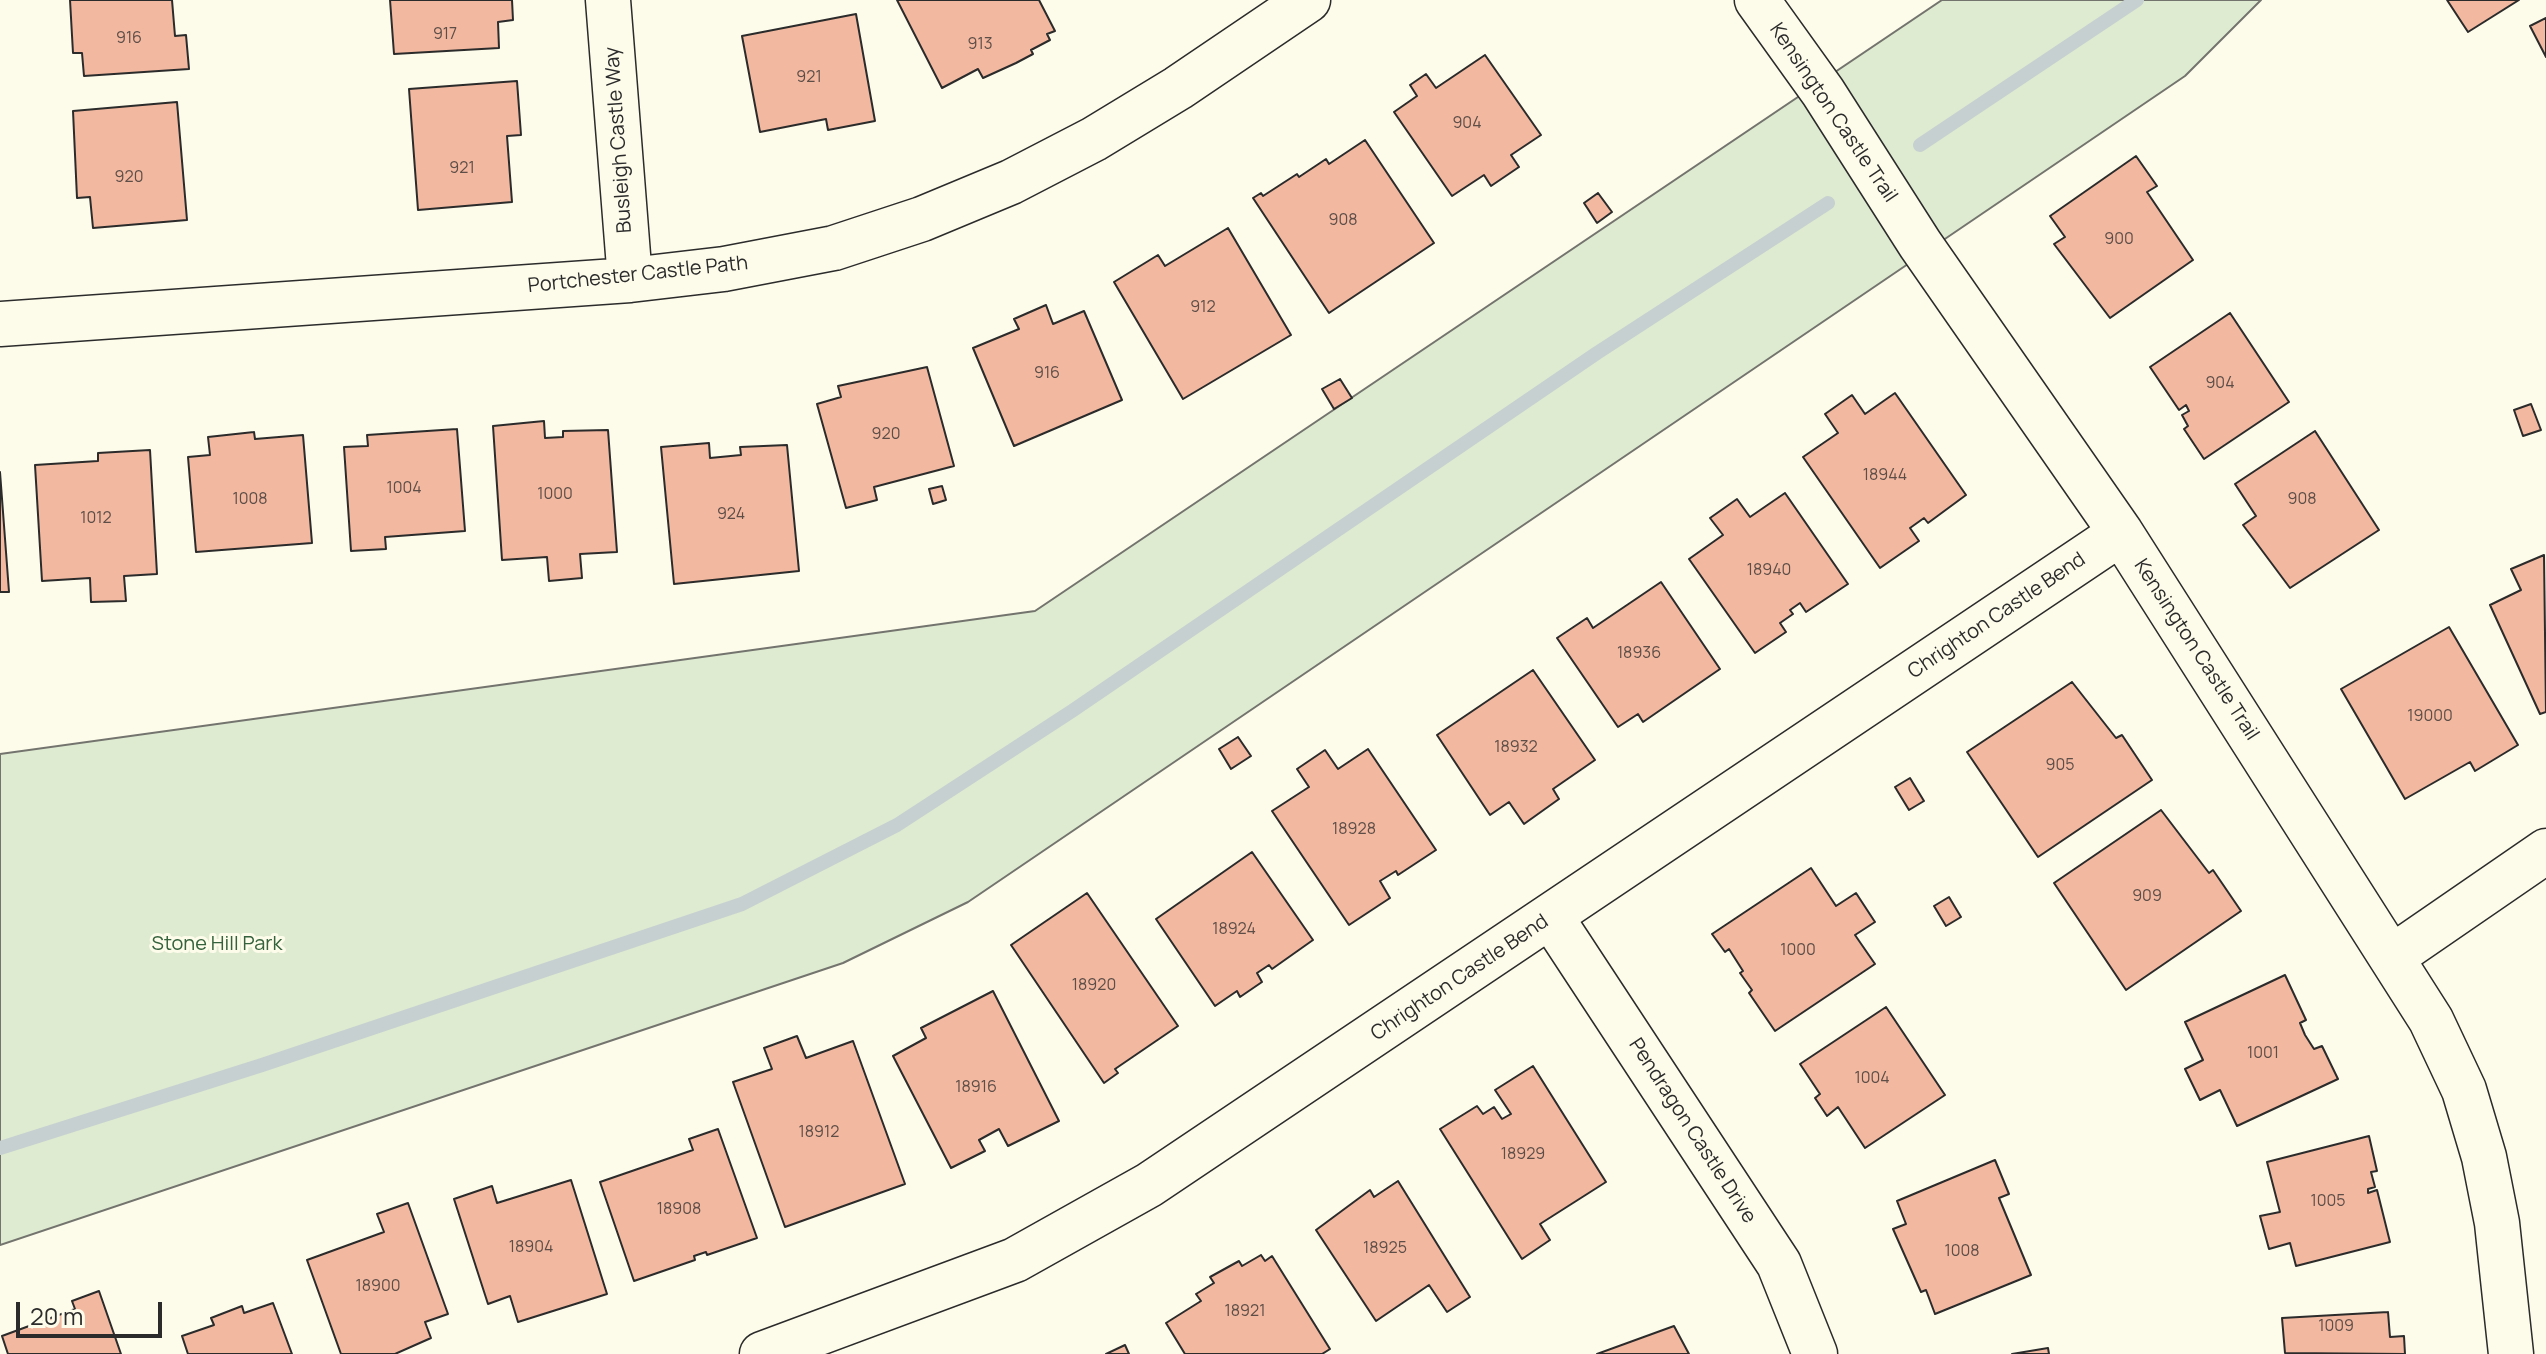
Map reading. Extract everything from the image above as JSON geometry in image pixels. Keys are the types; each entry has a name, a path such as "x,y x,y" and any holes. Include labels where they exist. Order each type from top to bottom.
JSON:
{"street":[{"name":"Busleigh Castle Way","path":"608,0 630,280"},
{"name":"Portchester Castle Path","path":"0,324 630,280 724,269 834,248 922,219 1011,182 1094,139 1178,88 1308,0"},
{"name":"Kensington Castle Trail","path":"1757,0 1823,92 1920,244 2121,533 2431,1020 2464,1090 2480,1144 2497,1223 2511,1354"},
{"name":"Chrighton Castle Bend","path":"762,1354 1015,1260 1074,1229 1203,1152 2121,533"},
{"path":"2392,957 2546,851"},
{"name":"Pendragon Castle Drive","path":"1551,917 1779,1264 1815,1354"}],"green space":[{"name":"Stone Hill Park","path":"1942,0 2261,0 2185,76 968,902 843,963 0,1245 0,754 1035,611"}],"building":[{"path":"70,0 172,0 175,36 186,35 189,69 84,76 82,53 73,53"},
{"path":"390,0 512,0 513,20 498,22 499,48 394,54"},
{"path":"897,0 1039,0 1055,31 1047,34 1050,40 1031,50 1033,54 1016,63 983,78 978,69 942,88"},
{"path":"2447,0 2519,0 2468,32"},
{"path":"856,14 875,121 828,130 826,119 760,132 742,36"},
{"path":"2546,18 2546,57 2530,26"},
{"path":"1485,55 1541,135 1511,155 1519,167 1491,186 1484,175 1452,196 1394,112 1417,96 1410,85 1426,74 1436,88"},
{"path":"517,81 521,135 507,136 512,202 418,210 409,89"},
{"path":"177,102 187,220 93,228 90,197 77,198 73,111"},
{"path":"1365,140 1434,243 1329,313 1253,198 1261,193 1263,196 1297,174 1299,177 1326,159 1329,164"},
{"path":"2136,156 2157,186 2147,192 2193,260 2110,318 2054,244 2065,237 2050,216"},
{"path":"1598,193 1612,212 1597,223 1584,203"},
{"path":"1228,228 1291,335 1183,399 1114,282 1158,255 1165,266"},
{"path":"1046,305 1053,324 1084,311 1122,400 1014,446 973,348 1019,329 1014,319"},
{"path":"2230,313 2289,402 2204,459 2184,429 2188,426 2182,415 2189,411 2186,405 2179,410 2150,367"},
{"path":"927,367 954,466 874,487 877,500 846,508 817,404 841,397 838,386"},
{"path":"1340,379 1352,398 1334,409 1322,389"},
{"path":"1895,393 1966,495 1928,523 1924,518 1910,528 1919,541 1880,568 1803,457 1838,433 1825,414 1852,395 1865,414"},
{"path":"2531,404 2541,430 2523,436 2514,410"},
{"path":"544,421 545,438 563,437 563,431 608,430 617,552 580,554 582,578 549,581 547,557 502,560 493,426"},
{"path":"457,429 465,531 385,537 386,549 351,551 344,447 368,446 367,435"},
{"path":"2315,431 2379,530 2290,588 2243,525 2256,516 2235,484"},
{"path":"254,432 255,439 303,435 312,543 196,552 188,457 210,455 208,437"},
{"path":"709,443 710,458 741,455 740,447 787,445 799,571 674,584 661,447"},
{"path":"150,450 157,574 124,576 126,601 91,602 90,578 42,581 35,465 98,461 98,453"},
{"path":"0,472 9,592 0,592"},
{"path":"942,486 946,500 933,504 929,489"},
{"path":"1785,493 1848,584 1806,612 1800,603 1790,610 1793,614 1780,623 1786,632 1755,653 1689,559 1723,535 1710,518 1737,499 1750,517"},
{"path":"2544,555 2546,712 2540,714 2490,605 2521,590 2511,569"},
{"path":"1661,582 1720,669 1643,722 1638,714 1618,727 1557,638 1587,618 1593,628"},
{"path":"2449,627 2518,745 2475,771 2470,762 2405,799 2341,689"},
{"path":"1533,670 1595,760 1553,789 1559,799 1524,824 1509,802 1490,815 1437,735"},
{"path":"2072,682 2116,738 2122,735 2152,780 2038,857 1967,752"},
{"path":"1238,737 1251,756 1231,769 1219,749"},
{"path":"1368,749 1436,850 1398,875 1396,871 1380,881 1390,898 1349,925 1272,811 1309,787 1297,769 1325,750 1338,769"},
{"path":"1910,778 1924,801 1909,810 1895,787"},
{"path":"2161,810 2209,873 2213,870 2241,911 2126,990 2054,883"},
{"path":"1252,852 1313,940 1272,969 1269,965 1257,973 1262,982 1240,997 1237,991 1215,1006 1156,919"},
{"path":"1811,868 1836,906 1856,893 1875,922 1855,935 1875,964 1775,1031 1749,993 1752,990 1729,949 1725,952 1712,934"},
{"path":"1087,893 1178,1026 1115,1069 1118,1073 1104,1083 1011,945"},
{"path":"1949,897 1961,917 1946,926 1934,906"},
{"path":"2285,975 2306,1020 2300,1023 2305,1035 2314,1049 2322,1046 2338,1079 2237,1126 2220,1090 2200,1100 2185,1069 2203,1060 2185,1022"},
{"path":"993,991 1059,1121 1008,1146 999,1129 979,1140 985,1151 951,1168 893,1056 926,1038 921,1028"},
{"path":"1886,1007 1945,1095 1865,1148 1838,1107 1827,1116 1815,1098 1820,1094 1800,1064"},
{"path":"797,1036 806,1058 853,1041 905,1184 785,1227 733,1082 772,1069 764,1048"},
{"path":"1533,1066 1606,1182 1540,1224 1550,1240 1522,1259 1440,1129 1477,1106 1483,1114 1494,1107 1502,1119 1511,1114 1495,1090"},
{"path":"718,1129 757,1238 707,1255 706,1252 694,1256 695,1260 634,1281 600,1182 693,1150 689,1139"},
{"path":"2369,1136 2377,1171 2371,1172 2375,1187 2368,1189 2368,1193 2377,1190 2390,1242 2296,1266 2290,1243 2269,1249 2260,1216 2280,1212 2267,1162"},
{"path":"1995,1160 2009,1194 1999,1198 2031,1275 1935,1314 1926,1290 1921,1292 1893,1229 1906,1224 1897,1201"},
{"path":"571,1180 607,1294 518,1322 510,1296 488,1304 454,1199 492,1186 497,1203"},
{"path":"1398,1181 1470,1297 1447,1312 1429,1285 1376,1321 1316,1230 1370,1190 1374,1197"},
{"path":"408,1203 448,1314 425,1322 431,1338 395,1354 341,1354 307,1260 384,1232 377,1214"},
{"path":"1261,1255 1265,1261 1272,1256 1330,1349 1322,1354 1185,1354 1166,1323 1201,1301 1196,1294 1214,1283 1210,1277 1239,1261 1242,1266"},
{"path":"99,1291 121,1354 8,1354 2,1336 75,1309 72,1301"},
{"path":"273,1303 292,1354 188,1354 182,1336 214,1325 211,1318 242,1306 244,1313"},
{"path":"2388,1312 2390,1337 2404,1336 2405,1354 2285,1353 2282,1318"},
{"path":"1674,1326 1689,1354 1597,1354"},
{"path":"1125,1345 1129,1354 1106,1354"},
{"path":"2048,1348 2049,1354 2012,1354"}],"waterway":[{"path":"1920,145 2137,0"},
{"path":"0,1148 262,1065 742,904 897,825 1072,711 1597,353 1828,203"}]}
